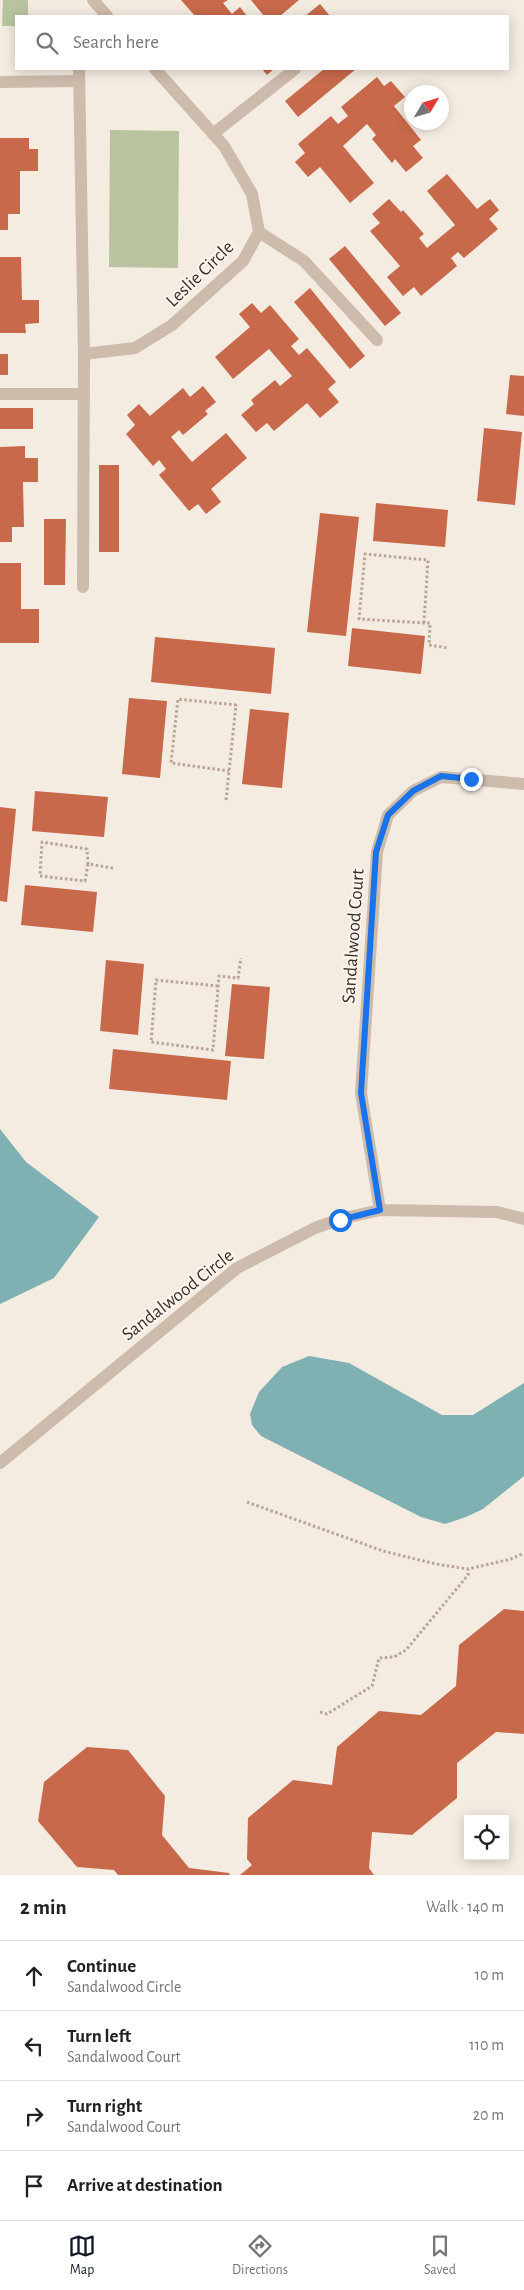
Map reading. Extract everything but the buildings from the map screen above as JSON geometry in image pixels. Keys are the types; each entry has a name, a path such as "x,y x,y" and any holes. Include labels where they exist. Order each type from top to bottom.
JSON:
{"street":[{"path":"95,7 106,15"},
{"path":"156,70 224,146 252,194 259,232 304,261 377,340"},
{"path":"213,134 294,70"},
{"path":"0,82 79,75 84,354 83,588"},
{"name":"Leslie Circle","path":"84,354 135,348 172,325 243,261 259,232"},
{"path":"0,394 84,394"},
{"name":"Sandalwood Court","path":"380,1210 361,1093 376,852 388,815 413,791 441,776 524,784"},
{"name":"Sandalwood Circle","path":"0,1463 237,1268 315,1228 380,1210 497,1212 524,1219"}],"path":[{"path":"424,623 428,560 365,554 359,619 424,623 430,623 428,645 448,648"},
{"path":"226,800 229,772 236,705 178,699 171,763 229,772"},
{"path":"42,842 87,849 88,864 85,881 40,876 42,842"},
{"path":"88,864 113,868"},
{"path":"218,986 156,980 151,1042 213,1050 218,986 218,976 238,978 241,958"},
{"path":"247,1502 384,1551 436,1564 468,1569 511,1559 524,1553"},
{"path":"320,1712 327,1714 372,1686 379,1658 394,1657 406,1650 468,1576 468,1569"}],"green space":[{"path":"3,0 28,0 28,15 15,15 15,26 2,26"},
{"path":"110,130 179,131 178,268 109,267"}],"water":[{"path":"0,1129 26,1162 99,1217 54,1278 0,1304"},
{"path":"309,1356 349,1363 442,1415 473,1415 524,1383 524,1476 483,1509 445,1524 421,1517 261,1436 252,1425 250,1414 259,1392 282,1367"}],"route":[{"path":"340,1220 380,1210 361,1093 376,852 388,815 413,791 441,776 471,779"}]}
